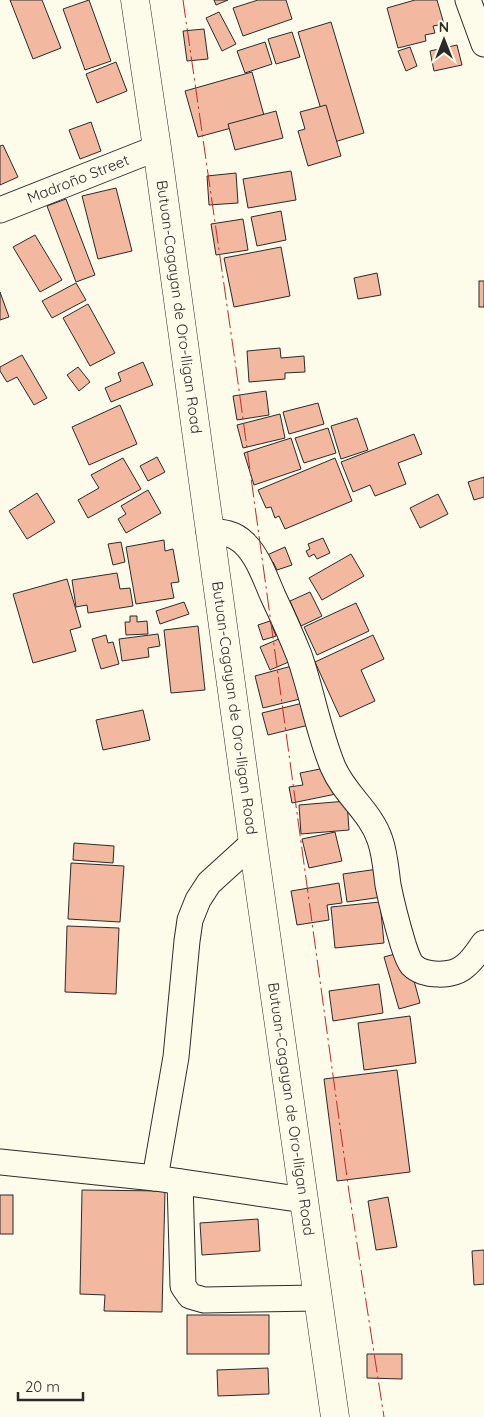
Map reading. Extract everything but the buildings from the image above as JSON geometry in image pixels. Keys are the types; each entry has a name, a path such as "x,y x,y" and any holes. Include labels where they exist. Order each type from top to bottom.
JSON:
{"highway":[{"name":"Butuan-Cagayan de Oro-Iligan Road","path":"135,0 253,843 336,1417"}],"street":[{"path":"468,0 484,44"},
{"name":"Madroño Street","path":"0,210 157,148"},
{"path":"209,532 223,532 234,536 244,543 262,570 299,654 334,769 346,790 366,812 381,841 393,909 412,964 420,970 430,973 443,974 453,972 464,968 484,943"},
{"path":"155,1178 176,1057 186,941 190,920 198,900 209,883 253,843"},
{"path":"0,1162 155,1178 304,1200"},
{"path":"180,1182 183,1286 190,1296 204,1300 318,1298"}],"power":[{"path":"183,0 236,368 349,1192 384,1417"}]}
